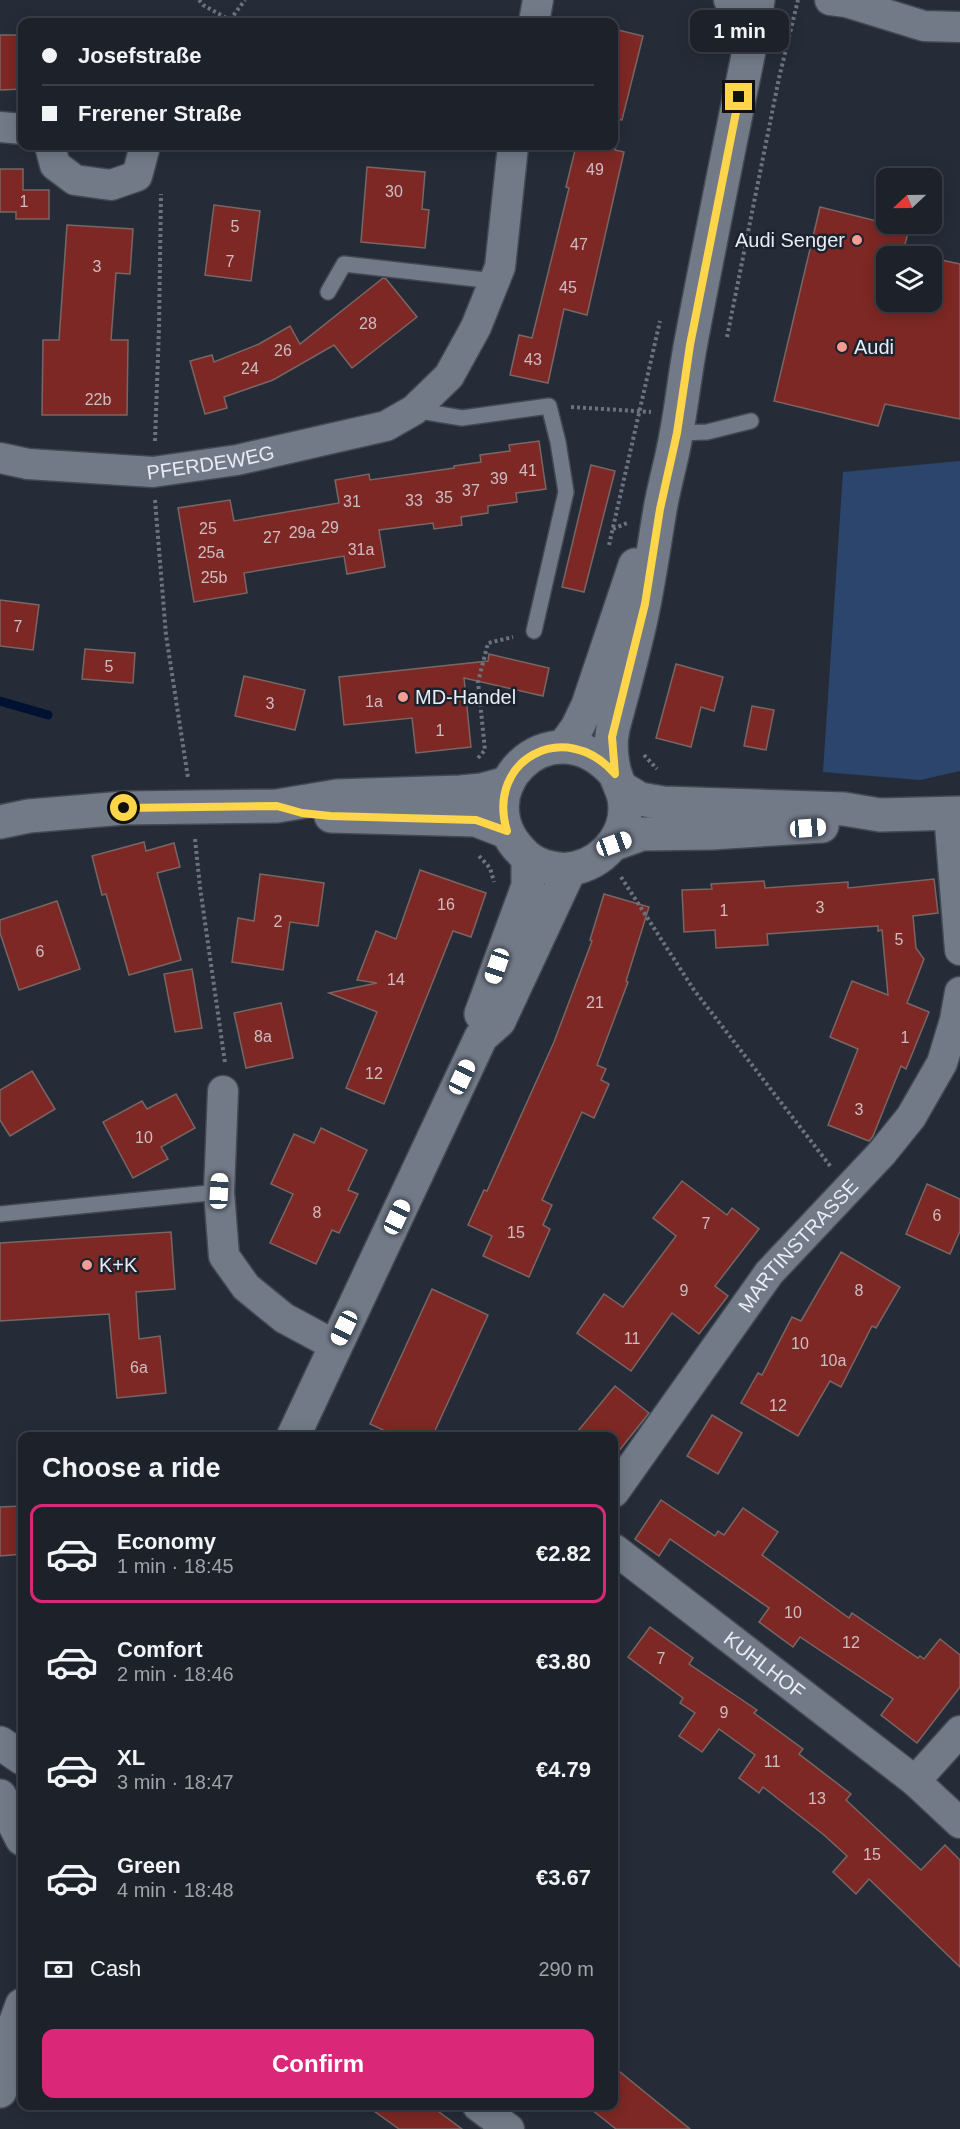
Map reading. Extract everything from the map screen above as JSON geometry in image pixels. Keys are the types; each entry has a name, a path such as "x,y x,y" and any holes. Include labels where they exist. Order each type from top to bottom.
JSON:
{"main road":[{"path":"748,2 678,423 660,509 645,604 612,737 618,781 625,801 625,815 621,829 614,844 602,856 586,865 570,869 549,868 528,858 516,846 507,831 503,816 503,801 508,783 521,764 532,755 546,749 564,746 591,753 605,763 618,781 640,799 663,803 844,808 880,815 955,813"},
{"path":"564,746 577,728 588,705 637,560 660,509"},
{"path":"0,822 29,816 124,808 277,806 337,796 461,792 482,790 508,783"},
{"path":"277,806 302,813 330,816 476,820 507,831"},
{"path":"614,844 642,834 712,833 843,825 880,815"},
{"path":"481,1037 481,1015 528,886 528,858"},
{"path":"296,1432 481,1037 499,1021 570,869"},
{"path":"0,1743 18,1755"},
{"path":"0,1796 18,1831"},
{"path":"0,2091 11,2035 18,2016"}],"street":[{"path":"535,18 538,0"},
{"path":"840,1 924,26 960,27"},
{"path":"0,127 18,129"},
{"path":"51,150 55,165 75,180 111,185 137,176 144,150"},
{"name":"PFERDEWEG","path":"0,458 28,464 153,472 237,460 386,426 414,410 449,376 476,327 500,267 513,150"},
{"path":"955,813 960,950"},
{"name":"MARTINSTRASSE","path":"618,1486 769,1273 882,1153 911,1117 942,1063 955,1020 960,992"},
{"path":"223,1091 219,1191 224,1256 246,1287 284,1318 336,1346"},
{"name":"KUHLHOF","path":"618,1552 915,1781 960,1823"},
{"path":"915,1781 960,1731"},
{"path":"483,2110 509,2129"}],"lane":[{"path":"328,292 344,264 494,281"},
{"path":"414,410 462,418 549,406 558,442 566,492 534,631"},
{"path":"678,423 707,432 752,421"},
{"path":"0,1214 219,1191"}],"path":[{"path":"199,0 224,18"},
{"path":"231,18 245,0"},
{"path":"161,191 159,328 153,472 166,635 193,807 200,887 225,1061 223,1091"},
{"path":"613,530 661,319"},
{"path":"549,406 639,411 678,423"},
{"path":"470,766 485,750 478,682 488,643 534,631"},
{"path":"614,844 618,871 694,990 847,1189"},
{"path":"475,851 490,868 495,884"}],"shaded area":[{"path":"960,461 960,771 920,780 823,772 843,472"}],"building":[{"path":"618,30 643,36 622,120 618,120"},
{"path":"0,35 18,35 18,89 0,90"},
{"path":"575,150 624,152 587,315 564,309 548,383 510,375 519,335 532,338 569,188 566,187"},
{"path":"367,167 425,172 422,209 429,210 425,248 361,242"},
{"path":"0,169 23,169 23,190 49,190 49,219 16,219 16,212 0,212"},
{"path":"214,205 260,211 251,281 205,275"},
{"name":"Audi","path":"820,207 876,221 876,234 908,234 905,246 876,246 876,312 942,312 942,260 960,264 960,419 885,404 878,426 774,401"},
{"path":"67,225 133,229 130,274 116,273 111,340 128,340 127,415 42,415 43,340 59,340"},
{"path":"383,278 417,317 352,368 334,345 273,380 224,397 227,408 205,414 190,361 212,355 214,362 259,344 290,326 300,344"},
{"path":"539,441 546,489 516,493 517,502 488,506 488,513 461,517 462,525 434,529 433,523 379,530 385,567 347,574 344,556 244,573 247,593 194,602 178,508 230,500 234,521 339,503 335,480 369,474 370,480 454,468 454,466 481,462 480,455 510,451 509,445"},
{"path":"591,465 615,471 584,592 562,587"},
{"path":"0,600 39,605 33,650 0,646"},
{"path":"85,649 135,653 133,683 82,679"},
{"name":"MD-Handel","path":"489,654 549,668 543,696 464,678 471,747 416,753 412,718 344,725 339,677 488,661"},
{"path":"676,664 723,677 714,711 701,707 691,747 656,738"},
{"path":"244,676 305,690 295,730 235,716"},
{"path":"752,706 774,710 766,750 744,746"},
{"path":"144,842 146,851 174,843 180,867 157,873 181,960 129,975 106,894 102,895 92,856"},
{"path":"420,870 486,893 471,937 453,931 384,1104 346,1088 377,1012 329,993 377,983 357,980 376,931 396,939"},
{"path":"260,874 324,883 318,926 290,922 283,970 232,962 238,918 254,921"},
{"path":"934,879 938,913 913,916 916,948 924,959 907,1003 929,1012 906,1069 901,1066 869,1141 828,1125 858,1049 830,1037 852,981 888,995 882,930 878,931 878,926 767,934 768,945 716,948 715,930 684,932 682,890 712,889 711,884 764,881 765,888 848,882 848,888"},
{"path":"604,894 649,907 626,981 628,982 597,1065 606,1069 601,1080 609,1084 594,1118 582,1112 542,1200 552,1205 543,1225 550,1229 529,1277 483,1256 492,1236 468,1225 484,1190 487,1191 554,1042 592,941 590,940"},
{"path":"57,901 80,969 19,990 0,933 0,920"},
{"path":"192,969 202,1028 175,1032 164,974"},
{"path":"281,1003 293,1058 246,1068 234,1013"},
{"path":"32,1071 55,1109 10,1136 0,1120 0,1090"},
{"path":"176,1094 195,1128 161,1147 168,1159 133,1178 103,1122 142,1101 147,1109"},
{"path":"321,1128 367,1150 348,1190 358,1194 339,1233 332,1230 316,1264 270,1243 293,1194 271,1184 294,1134 314,1143"},
{"path":"682,1181 727,1215 732,1208 759,1229 715,1286 728,1296 699,1334 672,1313 631,1371 577,1333 604,1294 623,1307 676,1236 653,1218"},
{"path":"927,1184 960,1199 960,1231 950,1254 906,1234"},
{"name":"K+K","path":"171,1232 175,1289 136,1292 139,1339 160,1336 166,1393 117,1398 109,1314 0,1321 0,1243"},
{"path":"841,1252 900,1287 876,1328 872,1326 841,1387 830,1381 798,1436 741,1403 758,1373 762,1375 792,1317 801,1321"},
{"path":"432,1289 488,1315 434,1432 387,1432 370,1424"},
{"path":"615,1386 649,1413 618,1452 618,1432 577,1432"},
{"path":"712,1415 742,1433 718,1474 687,1456"},
{"path":"661,1500 715,1536 718,1531 724,1535 743,1508 778,1532 762,1555 849,1618 852,1613 918,1658 920,1656 924,1659 940,1639 960,1655 960,1687 917,1743 881,1715 893,1699 800,1637 793,1647 759,1622 769,1608 670,1539 659,1556 635,1539"},
{"path":"18,1506 18,1554 0,1556 0,1507"},
{"path":"650,1627 693,1658 689,1664 757,1710 754,1713 803,1749 799,1754 851,1794 846,1800 921,1870 945,1845 960,1860 960,1967 869,1879 856,1894 833,1872 847,1856 763,1787 759,1793 739,1778 755,1755 719,1729 702,1752 679,1736 695,1713 680,1703 683,1698 628,1657"},
{"path":"618,2070 690,2129 616,2129 592,2110 618,2110"},
{"path":"373,2110 436,2110 462,2129 399,2129"}],"waterway":[{"path":"0,701 48,715"}],"place":[{"name":"Audi Senger","path":"857,240"},
{"name":"Audi","path":"842,347"},
{"name":"MD-Handel","path":"403,697"},
{"name":"K+K","path":"87,1265"}],"route":[{"path":"124,808 277,806 302,813 330,816 476,820 507,831 503,816 503,801 508,783 513,773 532,755 546,749 573,747 591,753 615,774 612,737 645,604 660,509 677,433 690,345 739,97"}]}
